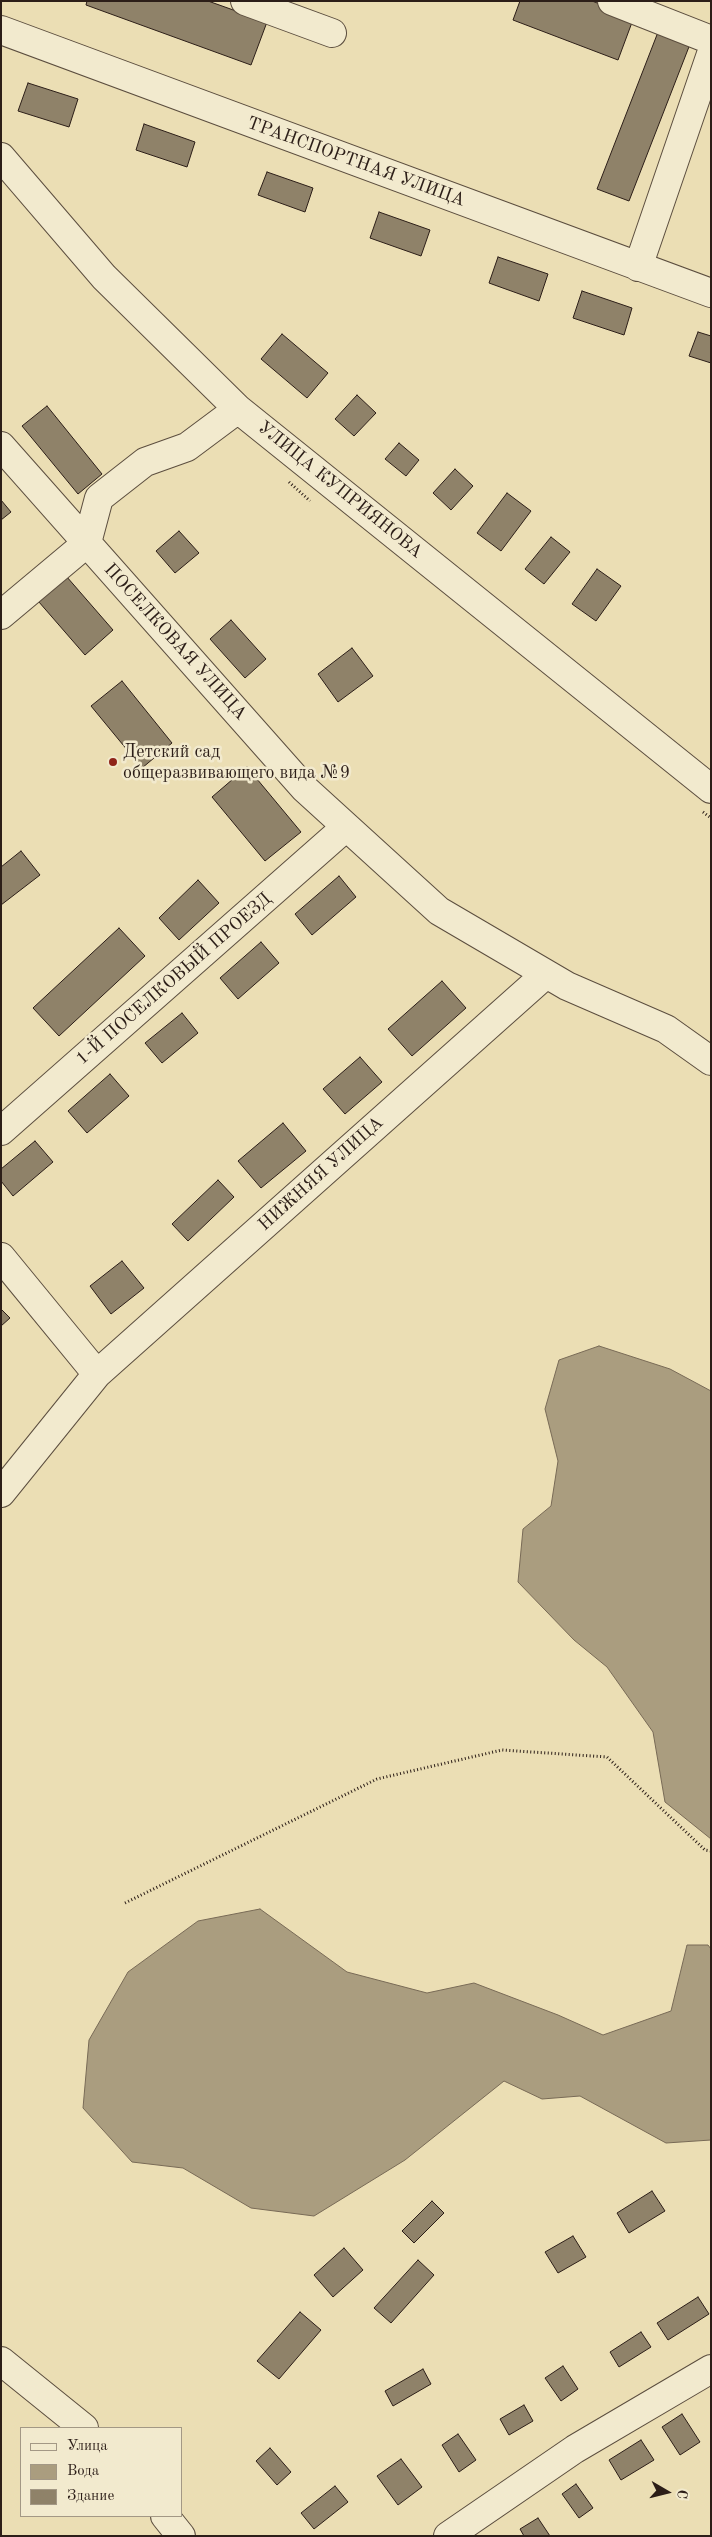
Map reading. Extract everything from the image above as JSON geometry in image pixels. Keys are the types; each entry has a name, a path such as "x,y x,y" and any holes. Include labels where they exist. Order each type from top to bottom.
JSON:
{"street":[{"path":"245,1 332,34"},
{"path":"612,1 711,40"},
{"name":"ТРАНСПОРТНАЯ УЛИЦА","path":"1,30 711,294"},
{"path":"638,267 711,54"},
{"name":"УЛИЦА КУПРИЯНОВА","path":"1,156 104,277 238,409 711,789"},
{"path":"1,615 87,543 99,498 145,462 186,447 238,409"},
{"name":"ПОСЕЛКОВАЯ УЛИЦА","path":"1,446 305,789 439,911 567,986 666,1029 711,1061"},
{"name":"1-Й ПОСЕЛКОВЫЙ ПРОЕЗД","path":"1,1131 346,826"},
{"name":"НИЖНЯЯ УЛИЦА","path":"1,1492 97,1374 546,974"},
{"path":"1,1257 97,1374"},
{"path":"1,2361 83,2427"},
{"path":"448,2536 575,2449 711,2369"},
{"path":"166,2517 181,2536"}],"path":[{"path":"125,1903 377,1779 502,1750 607,1757 705,1850 711,1852"}],"water":[{"path":"599,1346 670,1369 711,1391 711,1839 665,1802 653,1732 607,1667 574,1640 518,1582 523,1529 551,1506 558,1461 545,1409 559,1360"},
{"path":"260,1909 347,1972 427,1993 474,1983 558,2015 603,2035 671,2011 687,1945 708,1945 711,1949 711,2140 666,2143 580,2096 542,2099 504,2081 405,2160 314,2216 251,2208 183,2168 132,2162 83,2108 89,2040 128,1972 198,1921"}],"building":[{"path":"87,1 208,1 267,22 251,65 86,5"},
{"path":"520,1 592,1 634,17 618,60 513,20"},
{"path":"660,27 692,39 629,201 597,189"},
{"path":"28,83 78,99 69,127 18,111"},
{"path":"144,124 195,142 187,167 136,150"},
{"path":"267,172 313,188 305,212 258,195"},
{"path":"379,212 430,230 421,256 370,238"},
{"path":"498,257 548,274 539,301 489,283"},
{"path":"582,291 632,308 624,335 573,318"},
{"path":"698,332 711,336 711,363 689,356"},
{"path":"282,334 328,373 307,398 261,359"},
{"path":"357,395 376,413 354,436 335,419"},
{"path":"47,406 102,474 78,494 22,426"},
{"path":"399,443 419,460 406,476 385,459"},
{"path":"455,469 473,486 451,510 433,493"},
{"path":"507,493 531,511 501,551 477,533"},
{"path":"1,500 11,512 1,520"},
{"path":"179,531 199,553 175,573 156,551"},
{"path":"551,537 570,552 544,584 525,569"},
{"path":"60,569 113,630 85,655 32,594"},
{"path":"597,569 621,586 596,621 572,604"},
{"path":"231,620 266,659 245,678 210,639"},
{"path":"352,648 373,676 338,702 318,674"},
{"path":"122,681 172,743 142,768 91,706"},
{"path":"247,767 301,832 265,861 212,797"},
{"path":"21,851 40,875 1,905 1,867"},
{"path":"339,876 356,897 312,935 295,914"},
{"path":"198,880 219,903 179,940 159,918"},
{"path":"119,928 145,956 59,1036 33,1008"},
{"path":"261,942 279,963 238,999 220,978"},
{"path":"442,981 466,1008 412,1056 388,1029"},
{"path":"182,1013 198,1033 162,1063 145,1043"},
{"path":"360,1057 382,1082 345,1114 323,1089"},
{"path":"110,1074 129,1096 87,1133 68,1111"},
{"path":"283,1123 306,1151 261,1188 238,1161"},
{"path":"35,1141 53,1162 13,1196 1,1181 1,1169"},
{"path":"218,1180 234,1197 188,1241 172,1224"},
{"path":"122,1261 144,1288 111,1314 90,1286"},
{"path":"1,1309 10,1318 1,1326"},
{"path":"652,2191 665,2211 629,2233 617,2213"},
{"path":"432,2201 444,2213 414,2243 402,2231"},
{"path":"573,2236 586,2257 558,2273 545,2252"},
{"path":"344,2248 363,2270 333,2297 314,2275"},
{"path":"418,2260 434,2275 391,2323 374,2308"},
{"path":"698,2297 709,2314 668,2340 657,2323"},
{"path":"300,2312 321,2330 279,2379 257,2361"},
{"path":"641,2332 651,2347 619,2367 610,2352"},
{"path":"563,2366 578,2389 561,2401 545,2378"},
{"path":"423,2369 431,2384 393,2406 385,2391"},
{"path":"524,2405 533,2421 509,2435 500,2419"},
{"path":"682,2414 700,2442 680,2455 662,2427"},
{"path":"458,2434 476,2460 459,2472 442,2445"},
{"path":"641,2440 654,2460 621,2480 609,2460"},
{"path":"270,2448 291,2472 277,2485 256,2461"},
{"path":"401,2459 422,2487 398,2505 377,2476"},
{"path":"576,2484 593,2508 579,2518 562,2494"},
{"path":"335,2486 348,2502 314,2529 301,2513"},
{"path":"538,2518 550,2536 524,2536 520,2529"}],"place":[{"name":"Детский сад общеразвивающего вида №9","path":"113,762"}]}
